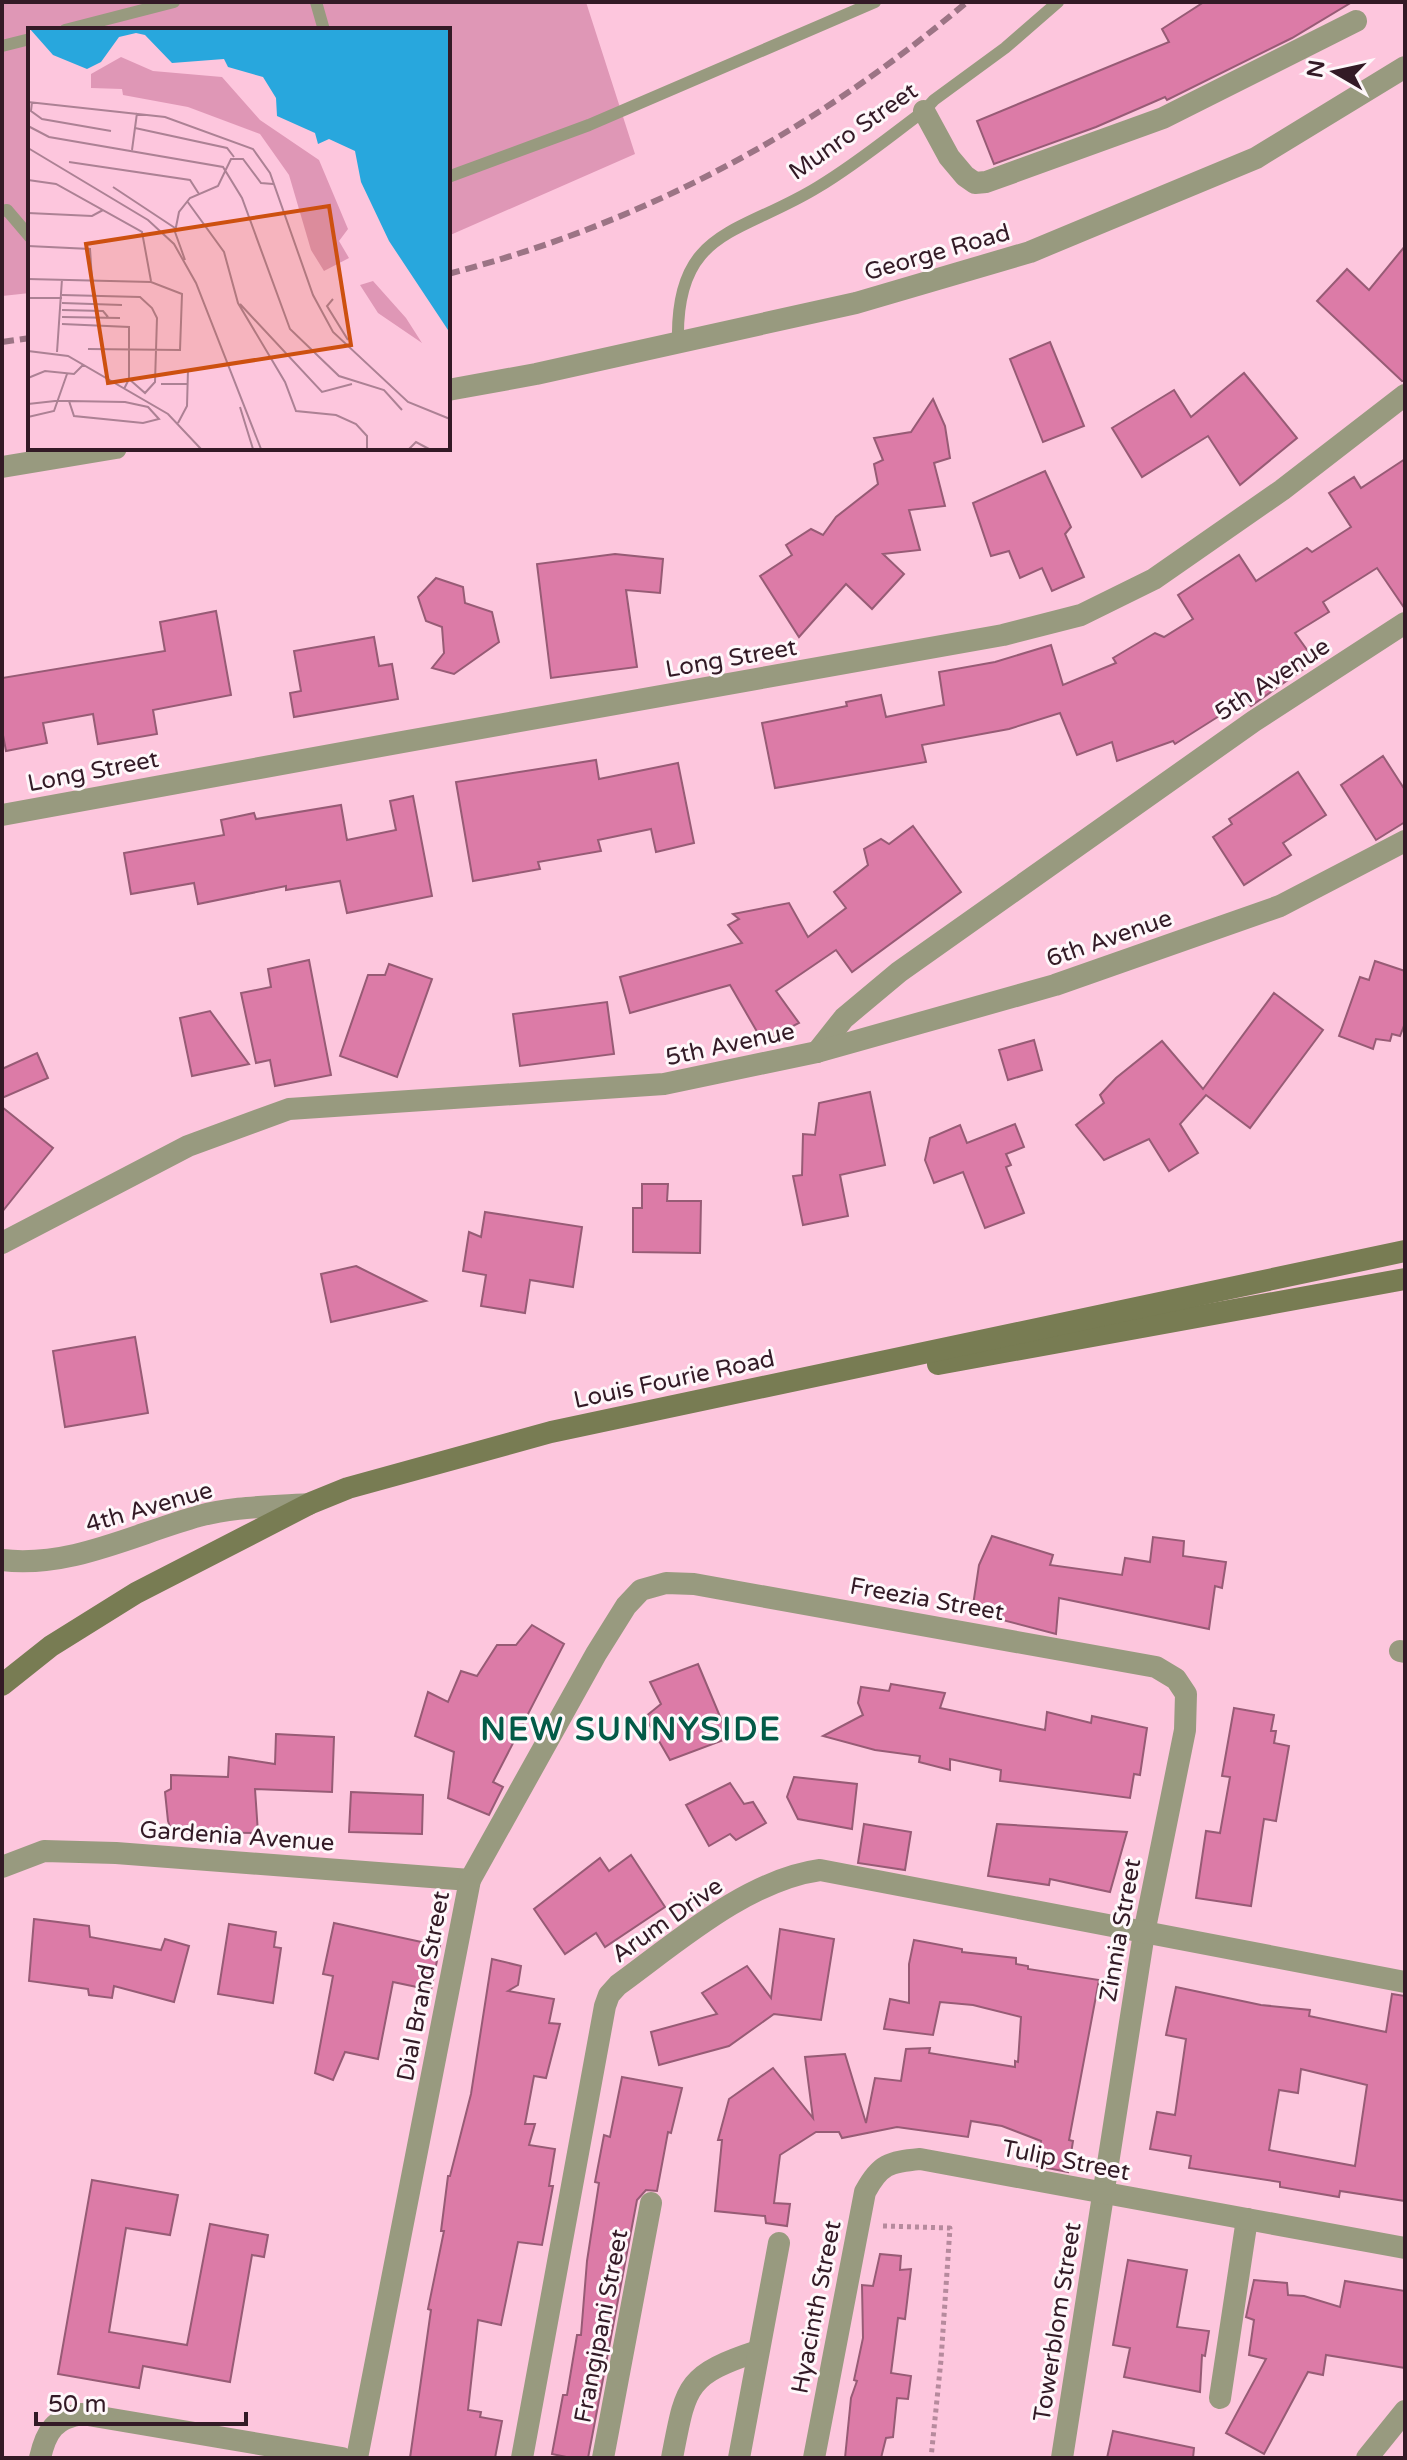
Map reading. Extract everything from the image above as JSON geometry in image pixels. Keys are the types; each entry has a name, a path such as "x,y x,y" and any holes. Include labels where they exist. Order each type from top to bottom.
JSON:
{"main road":[{"name":"Louis Fourie Road","path":"2,1685 51,1646 136,1593 311,1503 348,1488 551,1432 1405,1251"},
{"path":"551,1432 1067,1342 1405,1279"}],"street":[{"path":"924,111 957,168 975,183 986,182 1163,118 1356,21"},
{"name":"George Road","path":"450,390 536,374 856,303 1030,252 1256,158 1405,67"},
{"name":"Long Street","path":"2,815 1003,635 1081,615 1154,579 1282,490 1405,395"},
{"path":"2,467 104,450"},
{"name":"5th Avenue","path":"2,1243 188,1146 289,1109 664,1084 817,1052 844,1018 899,972 1254,721 1405,623"},
{"name":"6th Avenue","path":"817,1052 1055,985 1265,911 1405,841"},
{"name":"4th Avenue","path":"2,1560 59,1560 201,1516 228,1510 311,1503"},
{"name":"Freezia Street","path":"666,1583 694,1584 1156,1667 1176,1679"},
{"name":"Dial Brand Street","path":"357,2458 470,1880 626,1606 641,1590 666,1583"},
{"name":"Zinnia Street","path":"1103,2194 1144,1933 1185,1730 1186,1694 1176,1679"},
{"name":"Gardenia Avenue","path":"2,1867 44,1851 102,1852 470,1880"},
{"name":"Arum Drive","path":"522,2458 609,1995 618,1985 727,1905 801,1872 820,1870 1405,1982"},
{"name":"Tulip Street","path":"877,2169 898,2161 920,2159 1404,2246"},
{"name":"Hyacinth Street","path":"814,2458 865,2192 877,2169"},
{"name":"Towerblom Street","path":"1062,2458 1103,2194"},
{"name":"Frangipani Street","path":"603,2458 651,2203"},
{"path":"1220,2398 1247,2219"},
{"path":"739,2458 779,2243"},
{"path":"672,2458 686,2395 702,2376 722,2363 758,2351"},
{"path":"1367,2458 1405,2411"},
{"path":"40,2458 49,2429 66,2416 82,2414 342,2458"}],"lane":[{"path":"73,28 174,2"},
{"path":"316,2 323,28"},
{"path":"450,176 589,125 875,2"},
{"name":"Munro Street","path":"678,342 677,314 685,276 715,239 817,188 924,111 1058,2"},
{"path":"2,46 28,40"},
{"path":"2,211 7,210 28,235"}],"path":[{"path":"858,2225 950,2228 931,2458"}],"shaded area":[{"path":"2,2 586,2 635,154 450,235 450,28 28,28 28,293 2,296"}],"building":[{"path":"1204,2 1352,2 1292,38 1167,100 1165,97 1096,127 994,164 977,121 1169,42 1162,29"},
{"path":"1405,246 1405,381 1402,381 1317,301 1347,269 1369,290"},
{"path":"1050,342 1084,426 1043,442 1010,359"},
{"path":"1244,373 1297,438 1240,485 1208,436 1142,477 1112,428 1174,390 1191,417"},
{"path":"933,399 945,426 950,458 934,463 945,506 909,510 920,550 883,554 904,574 872,609 846,584 799,637 760,576 792,555 786,545 811,529 823,535 836,517 878,484 874,464 883,460 874,438 911,432"},
{"path":"1405,459 1405,609 1377,568 1323,602 1329,612 1295,633 1315,661 1251,706 1246,699 1175,744 1173,741 1117,761 1112,742 1077,755 1060,713 1009,729 922,745 926,762 775,788 762,723 847,706 846,702 881,695 886,717 944,705 939,672 995,662 1051,645 1063,685 1116,663 1113,658 1155,633 1164,637 1193,619 1178,595 1239,555 1256,581 1307,548 1312,552 1351,527 1329,493 1354,477 1361,488"},
{"path":"1045,471 1071,527 1065,534 1084,577 1052,591 1042,568 1020,578 1009,551 991,556 973,503"},
{"path":"615,554 663,559 660,593 626,590 637,667 551,678 537,564"},
{"path":"436,578 463,587 465,603 492,612 499,642 454,674 432,668 444,653 442,627 426,621 418,597"},
{"path":"216,611 231,695 153,710 157,734 98,744 93,714 43,723 47,743 6,751 2,730 2,678 165,651 160,622"},
{"path":"374,637 379,666 392,664 398,699 294,717 290,693 301,691 294,651"},
{"path":"1383,756 1405,790 1405,822 1376,840 1341,785"},
{"path":"596,760 599,779 678,763 694,843 656,852 651,829 598,840 601,851 538,862 540,869 473,881 456,782"},
{"path":"1298,772 1326,815 1283,843 1291,855 1244,885 1213,837 1232,824 1229,819"},
{"path":"413,796 432,896 347,913 340,881 286,890 286,886 198,904 194,883 131,894 124,853 224,835 221,820 254,813 256,819 341,805 347,840 396,830 390,801"},
{"path":"913,826 961,892 852,972 836,950 776,991 799,1023 763,1042 730,985 630,1013 620,977 742,943 728,925 739,919 733,914 789,903 808,937 846,908 834,892 868,865 864,849 881,839 889,844"},
{"path":"309,960 331,1075 275,1086 270,1060 256,1063 241,993 271,987 268,969"},
{"path":"1375,961 1405,971 1405,1023 1400,1036 1392,1034 1390,1041 1376,1039 1373,1049 1339,1036 1360,977 1369,980"},
{"path":"389,964 432,979 397,1077 340,1056 368,975 385,975"},
{"path":"1274,993 1323,1030 1250,1128 1206,1095 1180,1124 1198,1153 1169,1171 1149,1139 1104,1160 1076,1125 1104,1103 1100,1095 1116,1078 1162,1041 1203,1089"},
{"path":"607,1002 614,1054 520,1066 513,1014"},
{"path":"210,1011 249,1064 192,1076 180,1018"},
{"path":"1034,1040 1042,1070 1008,1080 999,1050"},
{"path":"37,1053 48,1078 2,1098 2,1069"},
{"path":"870,1092 885,1165 840,1175 848,1216 803,1225 793,1176 802,1175 803,1134 815,1135 819,1103"},
{"path":"2,1107 53,1148 2,1212"},
{"path":"1015,1124 1024,1147 1006,1154 1011,1165 1006,1167 1024,1213 985,1228 963,1172 934,1183 925,1160 930,1138 960,1125 967,1143"},
{"path":"642,1184 668,1184 667,1201 701,1201 700,1253 633,1252 633,1208 642,1208"},
{"path":"485,1212 582,1227 573,1287 530,1280 525,1313 481,1306 486,1275 463,1271 469,1232 481,1237"},
{"path":"356,1266 426,1301 331,1322 321,1274"},
{"path":"135,1337 148,1413 65,1427 53,1351"},
{"path":"992,1536 1053,1555 1050,1565 1122,1575 1125,1558 1150,1562 1153,1537 1184,1541 1183,1556 1226,1562 1222,1588 1215,1586 1209,1629 1059,1598 1056,1634 972,1612 979,1565"},
{"path":"532,1625 564,1644 493,1782 503,1787 489,1815 448,1798 454,1752 415,1736 428,1692 448,1702 461,1671 477,1676 497,1645 516,1645"},
{"path":"698,1664 729,1738 670,1760 645,1717 661,1704 650,1682"},
{"path":"891,1684 945,1693 940,1708 1045,1730 1047,1712 1091,1723 1092,1716 1147,1728 1140,1775 1134,1774 1130,1798 1000,1781 1001,1770 950,1759 950,1770 919,1762 920,1756 875,1750 823,1736 863,1715 858,1703 861,1687 889,1691"},
{"path":"1234,1708 1274,1715 1271,1731 1276,1731 1274,1743 1289,1746 1276,1821 1264,1819 1251,1906 1196,1898 1206,1831 1220,1833 1230,1777 1222,1776"},
{"path":"276,1734 334,1737 332,1792 255,1789 258,1833 172,1832 165,1792 171,1789 171,1775 228,1777 229,1757 275,1764"},
{"path":"794,1777 857,1784 852,1829 798,1819 787,1797"},
{"path":"730,1783 744,1804 753,1802 766,1823 736,1840 730,1834 709,1846 686,1805"},
{"path":"351,1792 423,1795 422,1834 349,1832"},
{"path":"864,1824 911,1832 905,1870 858,1863"},
{"path":"997,1824 1127,1832 1110,1892 1050,1879 1049,1885 988,1876"},
{"path":"631,1855 665,1907 605,1947 596,1933 565,1954 534,1909 600,1858 609,1871"},
{"path":"34,1919 89,1926 90,1937 161,1950 165,1939 189,1946 174,2002 114,1986 112,1998 89,1995 88,1989 29,1981"},
{"path":"334,1923 440,1946 431,1990 393,1982 378,2059 345,2052 333,2080 315,2073 333,1976 323,1974"},
{"path":"229,1924 276,1932 274,1947 281,1948 273,2003 218,1994"},
{"path":"780,1929 834,1939 821,2020 774,2014 729,2046 659,2065 651,2032 717,2014 702,1993 747,1966 771,1998"},
{"path":"914,1940 962,1949 962,1952 1016,1958 1016,1964 1028,1966 1028,1969 1099,1980 1069,2140 1073,2141 1068,2172 1037,2166 1041,2141 1002,2126 971,2121 968,2137 897,2127 842,2138 839,2132 816,2132 780,2155 774,2203 790,2204 787,2226 766,2223 765,2216 715,2211 722,2140 718,2140 729,2099 773,2068 813,2118 805,2057 845,2054 866,2123 875,2078 901,2081 906,2049 930,2048 929,2053 1015,2067 1021,2017 973,2005 940,2002 933,2035 884,2029 890,1999 909,2003 909,1964"},
{"path":"492,1959 521,1966 518,1985 508,1991 554,1999 549,2023 560,2024 546,2078 534,2076 525,2124 535,2124 529,2145 555,2149 549,2186 553,2186 542,2245 518,2242 501,2325 478,2320 468,2410 481,2412 480,2417 502,2421 495,2458 410,2458 431,2310 428,2309 444,2231 441,2231 448,2176 471,2094"},
{"path":"1176,1987 1261,2005 1310,2010 1309,2016 1386,2032 1392,1994 1405,1996 1405,2201 1340,2191 1339,2197 1280,2187 1280,2182 1189,2168 1191,2156 1150,2149 1157,2112 1175,2115 1186,2039 1166,2035","holes":["1301,2069 1367,2085 1355,2166 1269,2150 1279,2090 1298,2093"]},
{"path":"622,2077 682,2088 671,2133 668,2132 657,2191 646,2190 637,2200 588,2458 571,2458 552,2454 563,2395 567,2395 577,2335 581,2335 587,2261 599,2183 595,2182 604,2135 610,2137"},
{"path":"92,2180 178,2195 170,2235 126,2228 109,2332 187,2345 210,2224 268,2235 264,2257 252,2255 230,2382 143,2366 139,2388 58,2374"},
{"path":"880,2254 901,2256 900,2270 911,2269 905,2319 898,2318 891,2373 911,2376 908,2399 897,2398 893,2437 886,2438 881,2458 845,2458 851,2398 857,2381 854,2380 863,2338 862,2285 873,2286"},
{"path":"1128,2260 1187,2270 1177,2327 1209,2331 1205,2356 1202,2355 1200,2392 1124,2377 1130,2348 1113,2345"},
{"path":"1254,2280 1287,2283 1288,2295 1304,2296 1340,2307 1345,2281 1405,2291 1405,2368 1326,2355 1323,2375 1308,2372 1264,2454 1226,2433 1266,2359 1249,2355 1254,2320 1246,2317"},
{"path":"1113,2431 1194,2448 1193,2458 1107,2458"}],"railway":[{"path":"450,273 590,228 658,200 723,168 787,132 848,92 909,49 967,2"},
{"path":"2,342 28,338"}],"district":[{"name":"NEW SUNNYSIDE","path":"631,1729"}]}
